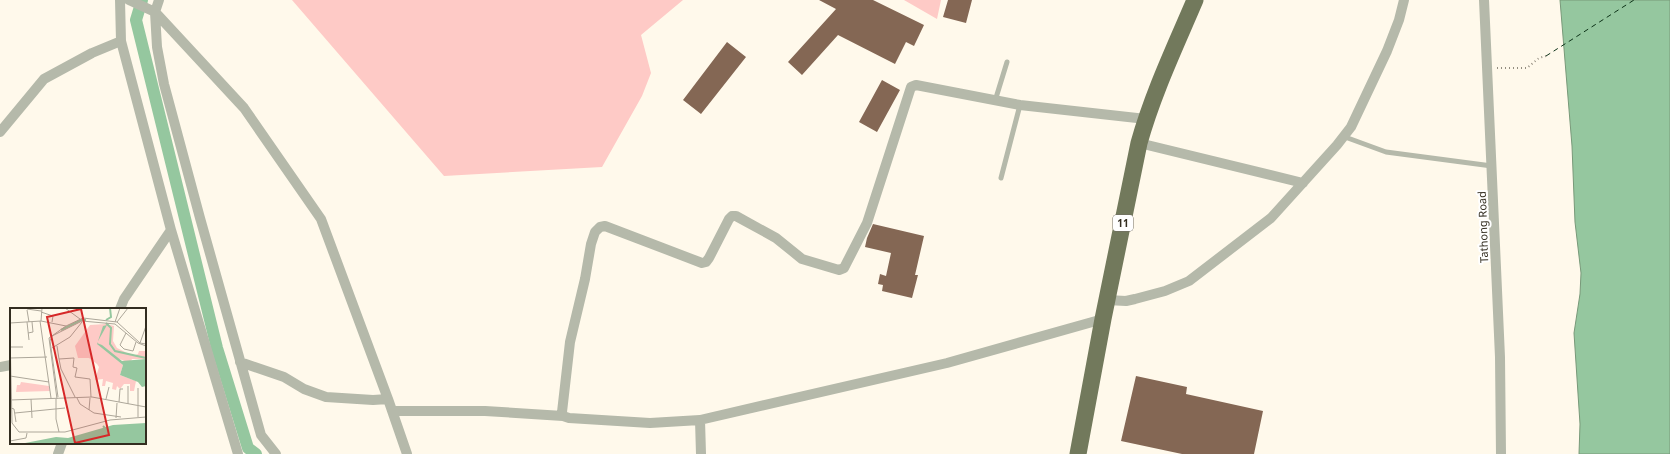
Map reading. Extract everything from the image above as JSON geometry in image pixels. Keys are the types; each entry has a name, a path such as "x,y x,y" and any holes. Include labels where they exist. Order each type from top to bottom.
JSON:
{"highway":[{"name":"11","path":"1078,454 1103,319 1139,142 1146,118 1170,56 1195,0"}],"street":[{"path":"120,0 121,41 171,230 238,454"},
{"path":"129,0 155,12 244,108 321,219 407,454"},
{"path":"158,0 155,12 157,47 164,84 260,435 276,454"},
{"path":"1107,300 1115,301 1135,299 1165,291 1189,281 1272,218 1344,137 1370,89 1387,51 1399,20 1404,0"},
{"name":"Tathong Road","path":"1484,0 1500,357 1501,454"},
{"path":"0,132 44,79 92,53 121,41"},
{"path":"563,416 562,412 570,342 585,279 591,244 600,227 605,226 702,263 706,262 709,258 729,219 732,216 736,216 776,238 802,259 839,270 844,268 867,223 911,87 916,85 1020,105 1146,118"},
{"path":"1139,142 1302,183"},
{"path":"120,308 124,299 171,230"},
{"path":"392,411 485,411 650,423 700,420 947,363 1103,319"},
{"path":"240,362 284,377 304,389 326,397 373,400 388,399"},
{"path":"0,367 10,365"},
{"path":"700,420 701,454"},
{"path":"58,454 62,444"}],"lane":[{"path":"995,101 1007,62"},
{"path":"1001,178 1020,105"},
{"path":"1344,137 1386,152 1492,166"}],"path":[{"path":"1488,68 1527,68 1539,58 1546,56"}],"shaded area":[{"path":"292,0 683,0 641,35 651,73 642,96 602,167 444,176"},
{"path":"904,0 941,0 937,19"},
{"path":"1560,0 1670,0 1670,454 1579,454 1580,424 1574,333 1580,294 1581,273 1575,222 1572,146"}],"building":[{"path":"819,0 873,0 924,25 914,46 906,42 895,64 838,35 802,75 788,62 836,9"},
{"path":"948,0 972,0 966,23 943,17"},
{"path":"727,42 746,57 701,114 683,100"},
{"path":"882,80 900,90 877,132 859,122"},
{"path":"873,224 924,236 915,275 918,275 912,298 882,291 883,285 878,284 880,274 886,276 891,253 865,247"},
{"path":"1136,376 1187,387 1186,394 1263,411 1254,454 1182,454 1121,441"}],"waterway":[{"path":"142,0 136,20 217,348 248,448 256,454"}],"ferry route":[{"path":"1546,56 1634,0"}]}
